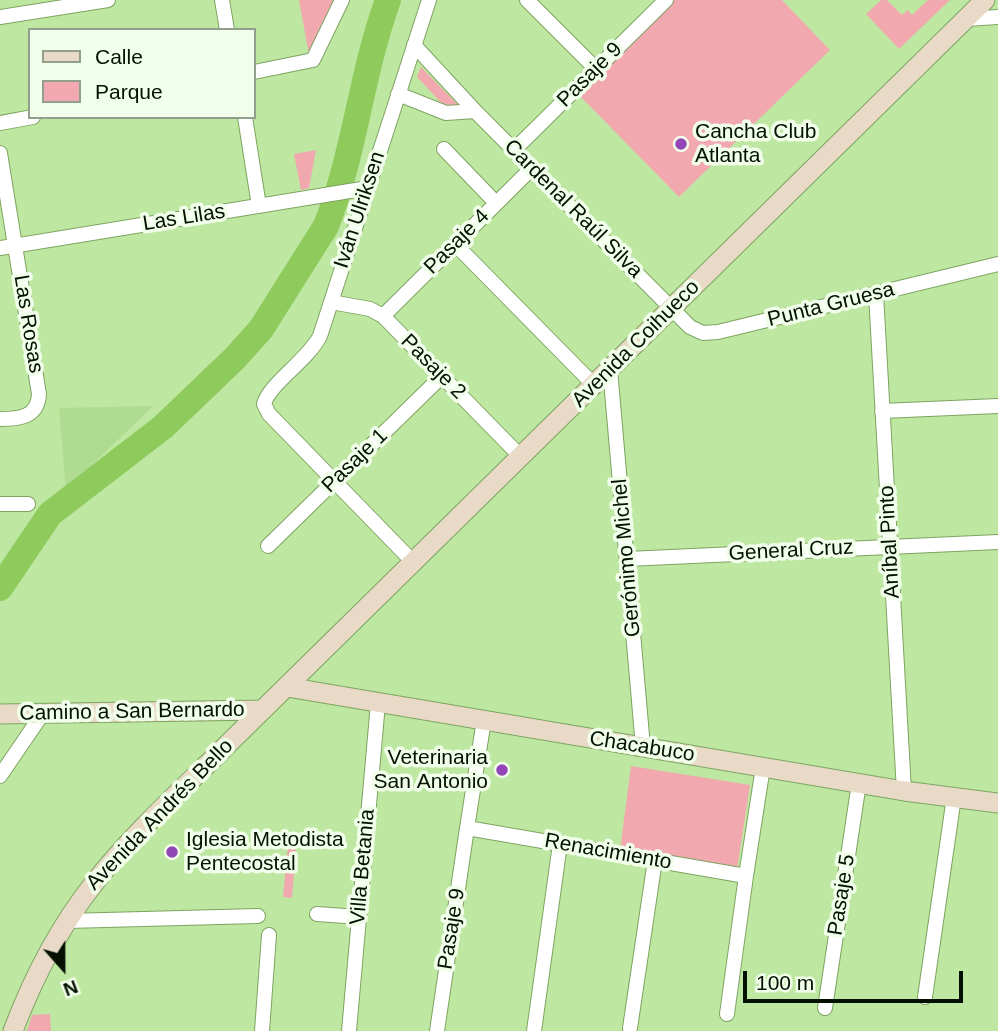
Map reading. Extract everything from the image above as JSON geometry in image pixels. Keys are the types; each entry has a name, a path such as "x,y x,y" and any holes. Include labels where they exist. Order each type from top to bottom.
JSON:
{"main road":[{"name":"Avenida Coihueco","path":"287,687 985,0"},
{"name":"Chacabuco","path":"287,687 904,791 998,803"},
{"name":"Avenida Andrés Bello","path":"13,1031 31,988 67,921 96,880 287,687"},
{"name":"Camino a San Bernardo","path":"0,713 263,710"}],"street":[{"path":"0,17 108,0"},
{"path":"222,0 227,28"},
{"path":"256,72 313,60 342,0"},
{"name":"Iván Ulriksen","path":"334,482 269,414 264,404 269,393 315,346 429,0"},
{"path":"527,0 596,69"},
{"name":"Pasaje 9","path":"514,150 666,0"},
{"path":"966,19 998,17"},
{"name":"Cardenal Raúl Silva","path":"414,45 475,111 672,308"},
{"path":"398,94 446,113 475,111"},
{"path":"0,123 28,118"},
{"path":"245,119 259,206"},
{"path":"444,149 496,204"},
{"name":"Las Rosas","path":"0,153 39,394 37,406 23,418 0,419"},
{"name":"Pasaje 4","path":"383,316 532,168"},
{"name":"Las Lilas","path":"0,248 368,188"},
{"path":"455,244 594,385"},
{"name":"Punta Gruesa","path":"672,308 696,331 711,333 998,264"},
{"name":"Aníbal Pinto","path":"876,294 904,791"},
{"name":"Pasaje 2","path":"331,302 370,309 383,316 521,457"},
{"name":"Gerónimo Michel","path":"610,369 643,747"},
{"name":"Pasaje 1","path":"268,546 442,376"},
{"path":"882,411 998,406"},
{"path":"334,482 414,563"},
{"path":"0,504 28,504"},
{"name":"General Cruz","path":"627,559 998,542"},
{"name":"Villa Betania","path":"349,1031 378,703"},
{"path":"0,776 43,713"},
{"path":"467,828 484,720"},
{"path":"727,1014 762,767"},
{"name":"Pasaje 5","path":"825,1008 859,783"},
{"path":"925,996 954,797"},
{"name":"Pasaje 9","path":"437,1031 467,828"},
{"name":"Renacimiento","path":"467,828 746,876"},
{"path":"534,1031 560,844"},
{"path":"630,1028 655,860"},
{"path":"317,914 359,917"},
{"path":"67,921 258,916"},
{"path":"262,1031 269,935"}],"shaded area":[{"path":"153,406 66,490 59,408"}],"green space":[{"path":"299,0 334,0 309,55"},
{"name":"Cancha Club Atlanta","path":"671,0 782,0 830,50 679,197 576,92"},
{"path":"881,0 887,0 902,15 908,10 912,15 928,0 950,0 899,49 866,14"},
{"path":"421,67 458,105 448,110 417,77"},
{"path":"316,150 309,188 301,190 294,154"},
{"path":"631,766 750,785 737,870 620,850"},
{"path":"288,846 296,847 292,898 283,897"},
{"path":"50,1014 51,1031 27,1031 32,1015"}],"waterway":[{"path":"0,588 50,514 163,427 235,358 261,329 326,226 344,170 371,56 388,0"}],"place":[{"name":"Cancha Club Atlanta","path":"681,144"},
{"name":"Veterinaria San Antonio","path":"502,770"},
{"name":"Iglesia Metodista Pentecostal","path":"172,852"}]}
